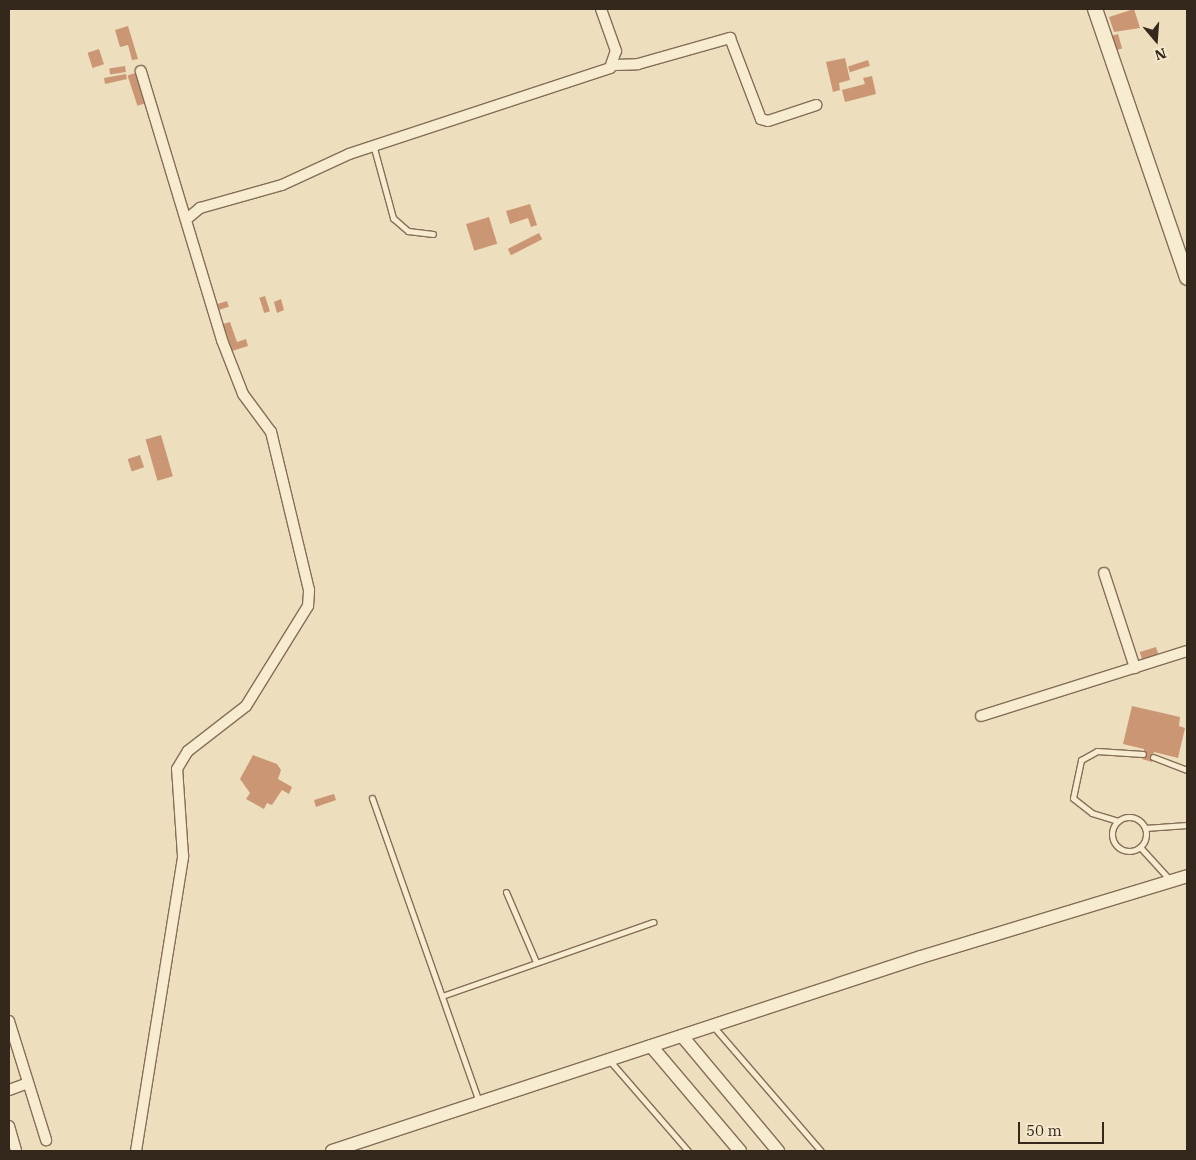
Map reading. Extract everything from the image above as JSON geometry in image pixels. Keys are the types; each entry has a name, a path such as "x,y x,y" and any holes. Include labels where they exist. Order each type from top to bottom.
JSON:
{"main road":[{"path":"1095,9 1187,278"}],"street":[{"path":"602,9 616,51 614,64"},
{"path":"188,218 200,208 282,185 374,148 614,64 638,64 730,38 761,119 768,121 816,105"},
{"path":"136,1151 183,856 178,769 188,751 246,706 308,606 309,590 271,432 237,381 141,71"},
{"path":"1104,573 1135,668"},
{"path":"981,716 1187,650"},
{"path":"332,1151 712,1026 1187,876"},
{"path":"9,1021 46,1140"},
{"path":"682,1036 778,1151"},
{"path":"651,1046 740,1151"},
{"path":"9,1090 28,1083"},
{"path":"9,1126 16,1151"}],"lane":[{"path":"374,148 396,223 408,231 433,234"},
{"path":"1143,754 1097,751 1081,760 1073,798 1092,813 1118,821 1130,817 1145,828 1187,825"},
{"path":"1153,757 1187,770"},
{"path":"372,798 479,1103"},
{"path":"1118,821 1112,833 1116,845 1128,851 1140,847"},
{"path":"1140,847 1145,828"},
{"path":"1140,847 1171,881"},
{"path":"506,892 536,962"},
{"path":"442,996 653,922"},
{"path":"712,1026 821,1151"},
{"path":"609,1060 688,1151"}],"building":[{"path":"1134,9 1140,28 1114,32 1109,17"},
{"path":"128,26 138,59 132,60 128,45 120,47 115,30"},
{"path":"1118,34 1122,48 1114,51 1110,36"},
{"path":"99,49 104,64 93,68 88,53"},
{"path":"845,58 850,80 839,83 840,90 833,92 826,62"},
{"path":"868,60 870,66 850,72 848,66"},
{"path":"125,66 126,72 110,74 109,69"},
{"path":"138,72 148,102 137,106 128,75"},
{"path":"126,74 127,79 105,84 104,78"},
{"path":"872,76 876,94 845,102 842,90 865,84 863,78"},
{"path":"530,204 537,225 531,227 528,218 510,224 506,211"},
{"path":"489,217 497,244 474,251 466,224"},
{"path":"539,233 542,239 511,255 508,249"},
{"path":"265,296 270,311 264,313 259,298"},
{"path":"281,299 284,310 277,313 274,302"},
{"path":"227,301 229,307 219,310 217,304"},
{"path":"230,322 237,342 246,339 248,346 232,351 223,324"},
{"path":"161,435 173,476 157,481 146,439"},
{"path":"140,455 144,467 132,471 128,459"},
{"path":"1156,647 1159,657 1143,662 1140,652"},
{"path":"1132,706 1180,717 1179,726 1185,728 1178,758 1154,752 1152,762 1142,759 1144,749 1123,744"},
{"path":"253,755 277,764 281,770 278,779 292,787 289,794 282,790 272,805 267,803 264,809 246,799 250,793 240,779"},
{"path":"334,794 336,800 316,807 314,800"}]}
